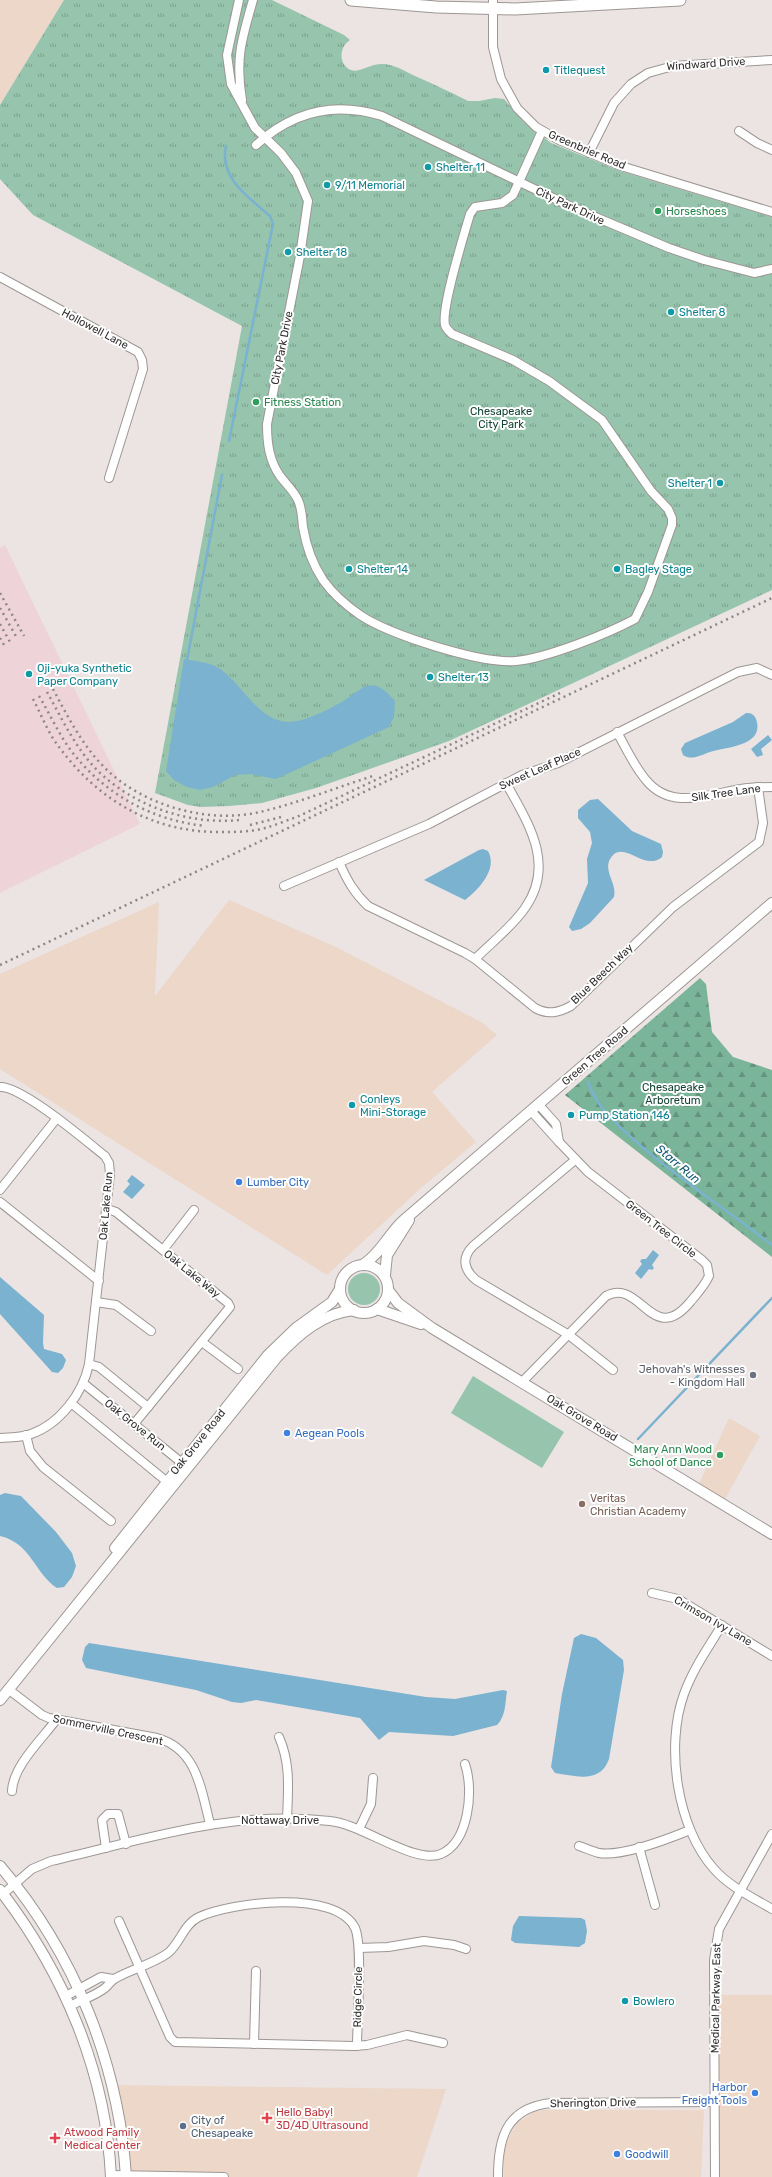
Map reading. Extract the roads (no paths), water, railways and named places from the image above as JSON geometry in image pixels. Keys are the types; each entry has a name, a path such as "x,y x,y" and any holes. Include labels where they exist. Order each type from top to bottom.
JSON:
{"main road":[{"path":"351,0 387,4 493,4 515,9 680,0"}],"street":[{"name":"City Park Drive","path":"239,0 227,55 231,84 244,110 264,138 281,153 296,173 304,187 308,201 300,256 267,424 268,449 274,466 298,500 310,552 324,582 342,601 360,615 383,627 463,654 503,662 532,658 566,647 635,619 648,592 672,525 672,518 668,509 651,491 602,420 548,382 513,360 477,345 447,330 445,324 447,304 470,214 475,207 502,203 508,200 519,182"},
{"name":"City Park Drive","path":"244,110 239,82 238,55 253,0"},
{"name":"Greenbrier Road","path":"493,4 494,47 501,79 517,108 542,131 589,153 648,175 772,212"},
{"name":"Windward Drive","path":"589,153 614,103 631,84 648,73 673,66 772,60"},
{"name":"City Park Drive","path":"256,146 264,138 294,120 324,110 341,108 366,111 382,116 610,224 669,248 754,273 772,269"},
{"path":"739,130 757,143 772,150"},
{"path":"519,182 542,131"},
{"name":"Hollowell Lane","path":"0,277 138,352 142,360 143,369 109,478"},
{"name":"Sweet Leaf Place","path":"284,886 428,824 522,775 558,763 738,672 757,668 772,675"},
{"name":"Silk Tree Lane","path":"617,732 647,782 658,791 671,797 693,799 742,788 772,787"},
{"path":"475,959 524,909 532,895 538,878 539,855 535,840 528,823 506,783"},
{"name":"Blue Beech Way","path":"339,862 347,882 356,895 368,906 475,959 534,1008 544,1013 553,1013 571,1006 673,907 759,842 763,823 758,787"},
{"name":"Green Tree Road","path":"364,1264 374,1257 396,1227 772,903"},
{"name":"Oak Lake Run","path":"0,1086 12,1089 57,1118 107,1160 110,1174 89,1364 83,1383 71,1403 53,1421 26,1435"},
{"name":"Green Tree Circle","path":"523,1381 594,1308 612,1293 625,1294 660,1317 672,1318 682,1312 709,1276 706,1265 702,1260 575,1160 559,1142 535,1108"},
{"path":"0,1190 57,1118"},
{"path":"575,1160 473,1246 465,1256 465,1263 470,1275 476,1280 568,1334 613,1370"},
{"path":"0,1202 99,1281"},
{"name":"Oak Lake Way","path":"107,1209 116,1212 229,1305 228,1311 134,1424"},
{"name":"Green Tree Road","path":"385,1275 387,1255 417,1209"},
{"path":"163,1250 194,1210"},
{"path":"364,1264 376,1267 385,1275 388,1290 385,1302 377,1309 367,1313 354,1310 343,1301 340,1289 341,1280 348,1270 364,1264"},
{"name":"Oak Grove Road","path":"185,1465 268,1355 296,1328 332,1302 340,1289"},
{"name":"Oak Grove Road","path":"388,1290 398,1303 432,1328 523,1381 772,1534"},
{"path":"96,1302 116,1305 151,1331"},
{"name":"Oak Grove Road","path":"377,1309 432,1328"},
{"name":"Oak Grove Road","path":"0,1700 72,1610 88,1594 169,1484 277,1357 293,1341 332,1314 354,1310"},
{"path":"202,1342 238,1369"},
{"path":"89,1364 99,1367 148,1407"},
{"name":"Oak Grove Run","path":"83,1383 185,1465"},
{"path":"71,1403 169,1484"},
{"path":"0,1438 26,1435 30,1451 43,1467 111,1521"},
{"name":"Crimson Ivy Lane","path":"652,1593 678,1598 772,1656"},
{"path":"722,1625 690,1677 681,1702 676,1724 675,1750 678,1773 686,1818 690,1830 705,1858 724,1878 739,1890 772,1908"},
{"name":"Sommerville Crescent","path":"8,1689 42,1715 56,1720 156,1738 178,1748 188,1758 198,1776 210,1824"},
{"path":"12,1790 15,1776 20,1767 56,1720"},
{"path":"279,1737 285,1750 288,1768 288,1819"},
{"name":"Nottaway Drive","path":"1,1892 15,1884 39,1865 210,1824 256,1818 332,1821 359,1828 411,1853 424,1856 440,1854 450,1849 459,1838 469,1791 465,1764"},
{"path":"359,1828 370,1804 373,1778"},
{"path":"106,1848 102,1820 108,1814 118,1814 126,1844"},
{"path":"578,1846 600,1853 610,1853 639,1847 690,1830"},
{"name":"Medical Parkway East","path":"715,2177 714,1960 716,1942 719,1929 739,1890 772,1834"},
{"path":"639,1847 655,1904"},
{"path":"0,1866 37,1914 79,1987 84,1999 100,2042 112,2085 123,2139 126,2176"},
{"path":"1,1892 42,1952 70,2006 92,2066 101,2102 111,2176 224,2177"},
{"name":"Ridge Circle","path":"70,2006 104,1989 113,1979 167,1954 178,1942 190,1924 198,1917 248,1903 291,1902 312,1905 341,1914 355,1928 359,1948 357,2046"},
{"path":"119,1921 170,2037 175,2042 357,2046 374,2044 407,2035 443,2043"},
{"path":"359,1948 388,1947 424,1941 454,1945 466,1949"},
{"path":"254,2044 256,1972"},
{"name":"Ridge Circle","path":"66,1996 79,1987 101,1977 113,1979"},
{"name":"Sherington Drive","path":"498,2177 498,2148 507,2128 516,2117 535,2106 551,2103 715,2102"}],"water":[{"path":"184,659 217,667 234,681 258,708 277,720 294,722 322,713 361,689 373,685 386,692 395,701 394,717 389,727 276,779 250,774 235,775 213,787 200,790 187,787 174,780 166,771"},
{"path":"746,713 754,716 756,719 757,728 755,735 749,740 733,747 696,757 686,757 683,755 681,749 685,743 733,722"},
{"path":"768,735 772,740 761,749 763,755 757,757 751,749"},
{"path":"598,799 632,831 661,844 663,852 662,857 649,861 625,852 614,854 610,859 608,870 614,886 614,897 590,923 581,929 572,931 569,927 588,883 587,859 592,843 590,832 578,818 578,810 590,800"},
{"path":"483,849 488,851 490,858 491,865 489,872 476,890 465,900 424,880 479,850"},
{"path":"132,1175 145,1185 132,1199 123,1192 130,1184 127,1181"},
{"path":"653,1250 659,1255 652,1265 654,1268 652,1270 649,1269 641,1279 635,1273 642,1264 640,1261 642,1259 646,1259"},
{"path":"0,1277 44,1315 44,1349 62,1354 66,1360 63,1368 58,1373 52,1372 0,1314"},
{"path":"5,1493 21,1496 56,1532 72,1553 76,1566 72,1577 64,1587 57,1588 43,1575 19,1545 0,1536 0,1495"},
{"path":"581,1634 596,1638 623,1660 624,1670 609,1759 605,1767 600,1772 586,1776 555,1773 551,1767 562,1694 574,1638"},
{"path":"89,1643 426,1697 455,1699 503,1690 507,1691 504,1713 497,1725 453,1736 389,1732 379,1740 360,1718 256,1700 241,1703 232,1702 196,1690 86,1668 82,1660 85,1647"},
{"path":"519,1916 581,1918 585,1920 587,1931 585,1943 579,1947 515,1943 511,1940 513,1926"}],"waterway":[{"path":"226,146 225,157 227,168 231,177 237,186 270,216 273,224 229,441"},
{"path":"187,660 222,475"},
{"name":"Starr Run","path":"588,1082 592,1092 603,1109 641,1146 673,1172 772,1245"},
{"name":"Starr Run","path":"638,1439 772,1298"}],"railway":[{"path":"0,593 24,636"},
{"path":"0,965 772,598"},
{"path":"0,608 17,638"},
{"path":"0,624 10,642"},
{"path":"0,638 4,645"},
{"path":"53,689 83,742 107,770 122,783 140,793 158,802 178,809 220,816 260,812 302,800 373,776"},
{"path":"47,692 70,733 90,762 113,784 129,795 146,804 183,816 202,820 240,820"},
{"path":"33,699 55,742 75,766 110,798 151,820 173,827 197,831 233,832 260,829 299,816 560,693"},
{"path":"39,696 72,752 85,767 114,792 148,811 166,818 205,826"},
{"path":"250,825 281,817"}],"place":[{"name":"Titlequest","path":"546,70"},
{"name":"Shelter 11","path":"428,167"},
{"name":"9/11 Memorial","path":"327,185"},
{"name":"Horseshoes","path":"658,211"},
{"name":"Shelter 18","path":"288,252"},
{"name":"Shelter 8","path":"671,312"},
{"name":"Fitness Station","path":"256,402"},
{"name":"Shelter 1","path":"720,483"},
{"name":"Shelter 14","path":"349,569"},
{"name":"Bagley Stage","path":"617,569"},
{"name":"Oji-yuka Synthetic Paper Company","path":"29,674"},
{"name":"Shelter 13","path":"430,677"},
{"name":"Conleys Mini-Storage","path":"352,1105"},
{"name":"Pump Station 146","path":"571,1115"},
{"name":"Lumber City","path":"239,1182"},
{"name":"Jehovah's Witnesses - Kingdom Hall","path":"753,1375"},
{"name":"Aegean Pools","path":"287,1433"},
{"name":"Mary Ann Wood School of Dance","path":"720,1455"},
{"name":"Veritas Christian Academy","path":"582,1504"},
{"name":"Bowlero","path":"625,2001"},
{"name":"Harbor Freight Tools","path":"755,2093"},
{"name":"Hello Baby! 3D/4D Ultrasound","path":"267,2118"},
{"name":"City of Chesapeake","path":"183,2126"},
{"name":"Atwood Family Medical Center","path":"55,2138"},
{"name":"Goodwill","path":"617,2154"}],"park label":[{"name":"Chesapeake City Park","path":"501,417"},
{"name":"Chesapeake Arboretum","path":"673,1093"}]}
